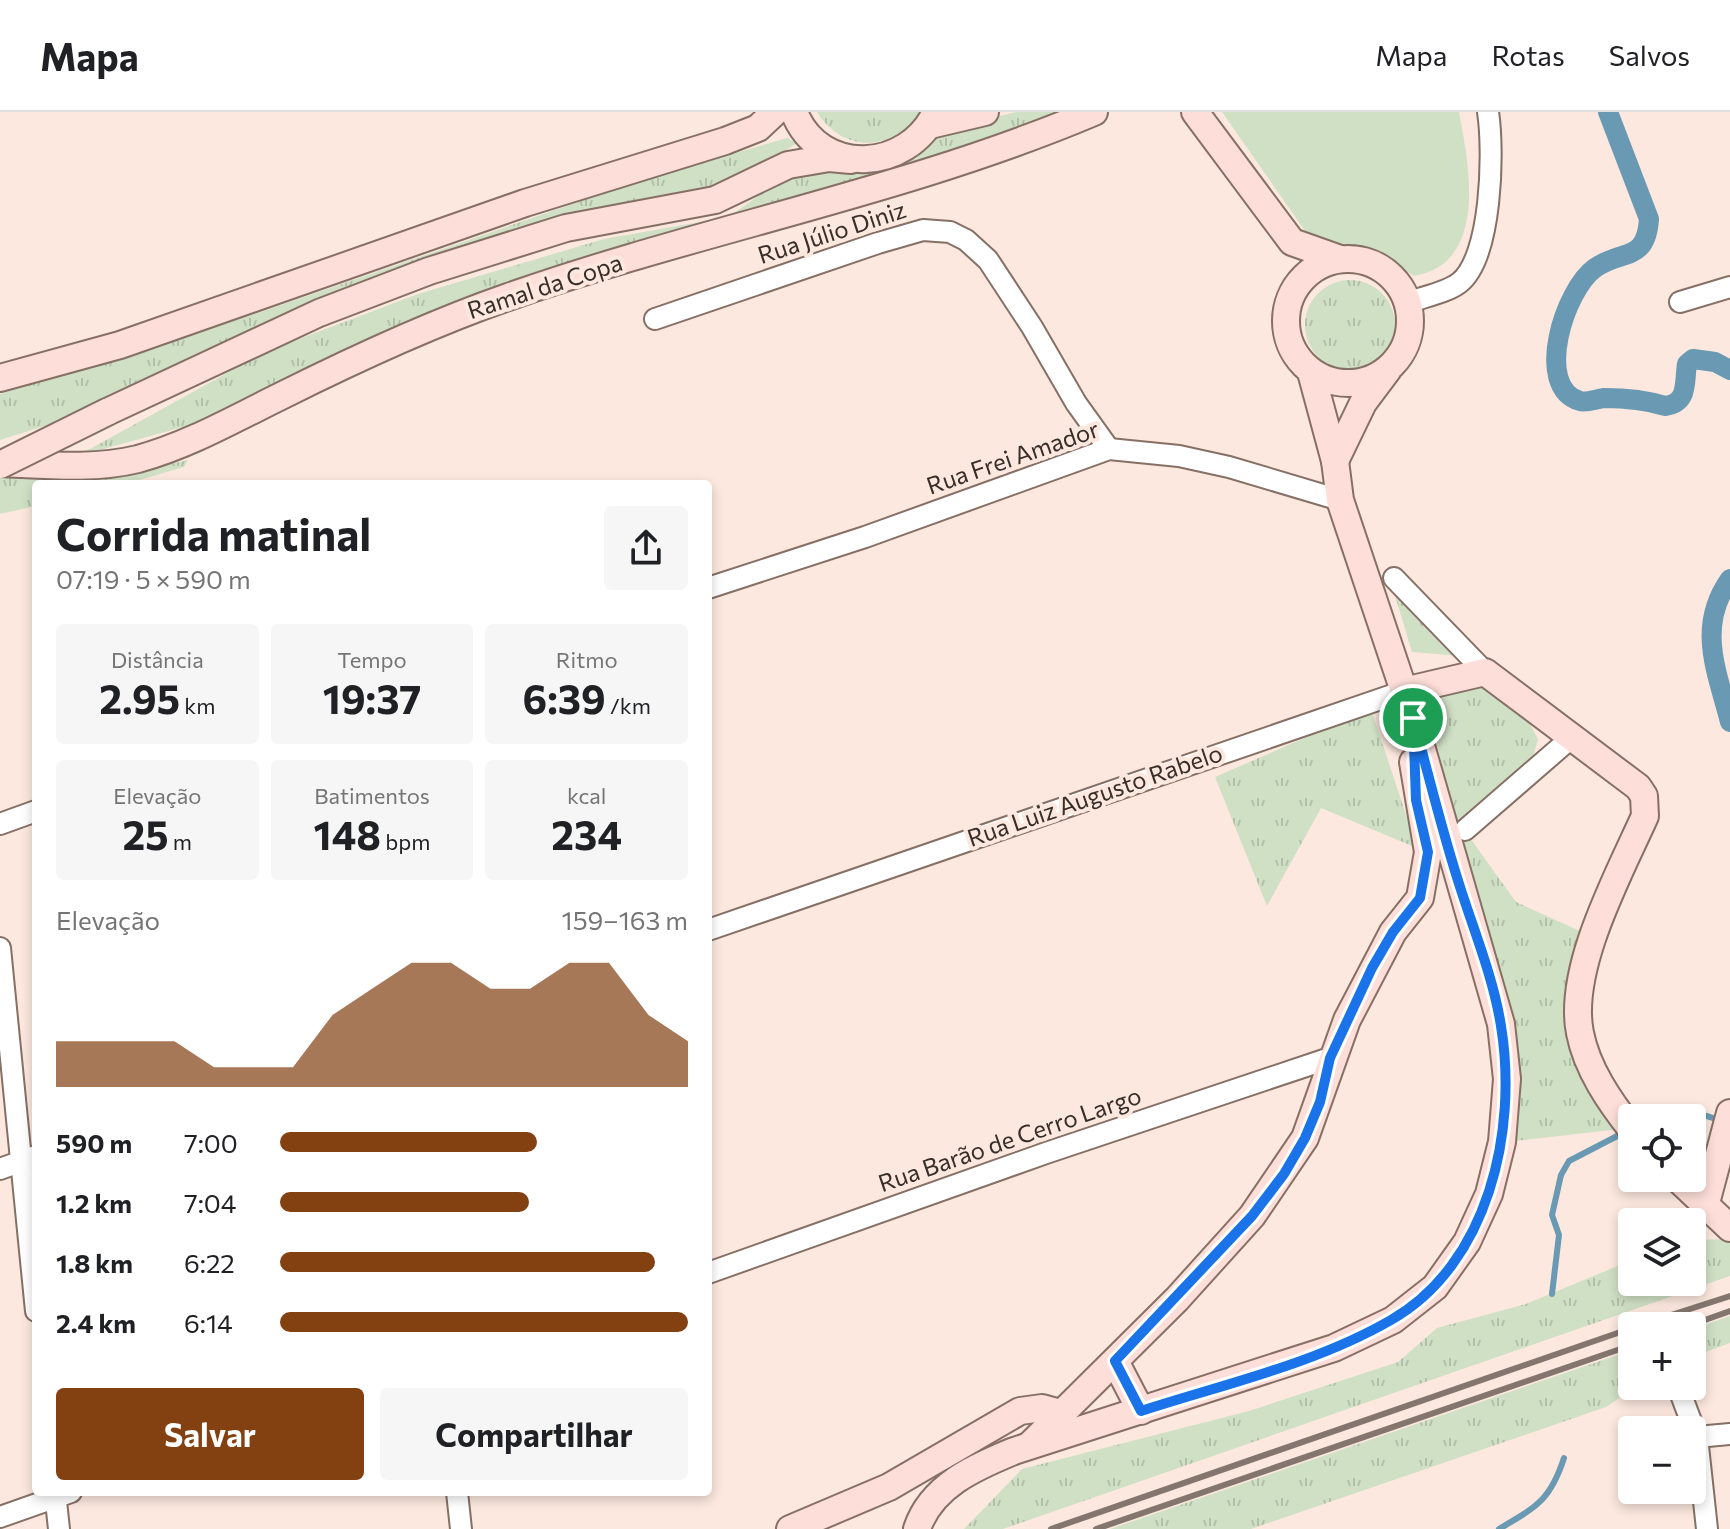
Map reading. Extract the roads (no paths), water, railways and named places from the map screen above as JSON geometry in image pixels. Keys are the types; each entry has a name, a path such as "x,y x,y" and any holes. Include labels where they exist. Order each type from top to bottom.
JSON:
{"street":[{"path":"0,378 120,345 525,203 725,141 758,128 775,112"},
{"path":"794,112 811,139 829,152 851,160"},
{"path":"904,180 895,155 915,143 933,119 985,112"},
{"name":"Ramal da Copa","path":"0,464 71,467 148,456 202,436 390,345 511,296 904,180 1024,142 1094,112"},
{"path":"1195,112 1292,242 1340,259"},
{"path":"1407,303 1458,284 1475,264 1489,186 1488,112"},
{"name":"Ramal da Copa","path":"0,464 319,313 429,271 566,228 715,200 788,165 829,158 873,161 895,155"},
{"name":"Rua Júlio Diniz","path":"655,319 878,243 923,230 950,232 966,240 988,260 1076,403 1109,449"},
{"path":"1292,242 1291,295 1286,316 1288,337 1296,356 1311,372 1330,381 1351,384 1372,378 1389,367"},
{"path":"1291,295 1303,278 1320,265 1340,259 1360,259 1378,266 1394,278 1407,303 1409,334 1402,352 1363,403 1335,461"},
{"path":"1680,302 1730,287"},
{"path":"917,1529 925,1509 957,1479 1030,1446 1334,1348 1393,1320 1435,1287 1467,1242 1489,1194 1502,1142 1507,1079 1501,1024 1413,718 1340,500 1335,461 1311,372"},
{"name":"Rua Frei Amador","path":"712,587 865,537 1109,449 1217,464 1340,500"},
{"path":"1394,578 1485,672 1638,787 1646,804 1645,816 1588,954 1579,993 1580,1032 1594,1074 1618,1111"},
{"name":"Rua Luiz Augusto Rabelo","path":"712,929 1404,691 1485,672"},
{"path":"1030,1446 1242,1228 1284,1174 1305,1138 1320,1102 1330,1058 1372,968 1393,932 1420,898 1428,852 1416,800 1413,718"},
{"path":"1465,830 1571,738"},
{"path":"0,824 32,812"},
{"path":"1420,898 1461,890"},
{"path":"0,948 28,1159 32,1235"},
{"name":"Rua Barão de Cerro Largo","path":"712,1272 1046,1153 1330,1058"},
{"path":"1705,1207 1727,1123"},
{"path":"0,1169 28,1159"},
{"path":"1691,1192 1730,1228"},
{"path":"1115,1361 1141,1411"},
{"path":"790,1529 889,1487 1020,1411 1042,1408 1060,1413"},
{"path":"1706,1436 1730,1434"},
{"path":"0,1517 56,1496"},
{"path":"59,1529 61,1496"},
{"path":"457,1496 461,1529"},
{"path":"1704,1504 1707,1529"}],"waterway":[{"path":"1608,112 1649,219 1647,233 1638,249 1595,268 1573,296 1559,337 1556,358 1558,377 1566,392 1580,401 1619,398 1665,406 1682,396 1687,364 1693,359 1715,362 1730,370"},
{"path":"1730,579 1714,614 1712,632 1715,667 1730,722"},
{"path":"1706,1116 1720,1120"},
{"path":"1552,1294 1559,1235 1552,1215 1561,1175 1569,1161 1618,1136"},
{"path":"1499,1529 1523,1515 1547,1494 1564,1458"}],"railway":[{"path":"1680,1312 1730,1296"},
{"path":"1706,1320 1730,1311"},
{"path":"1051,1529 1618,1333"},
{"path":"1096,1529 1618,1350"}]}
